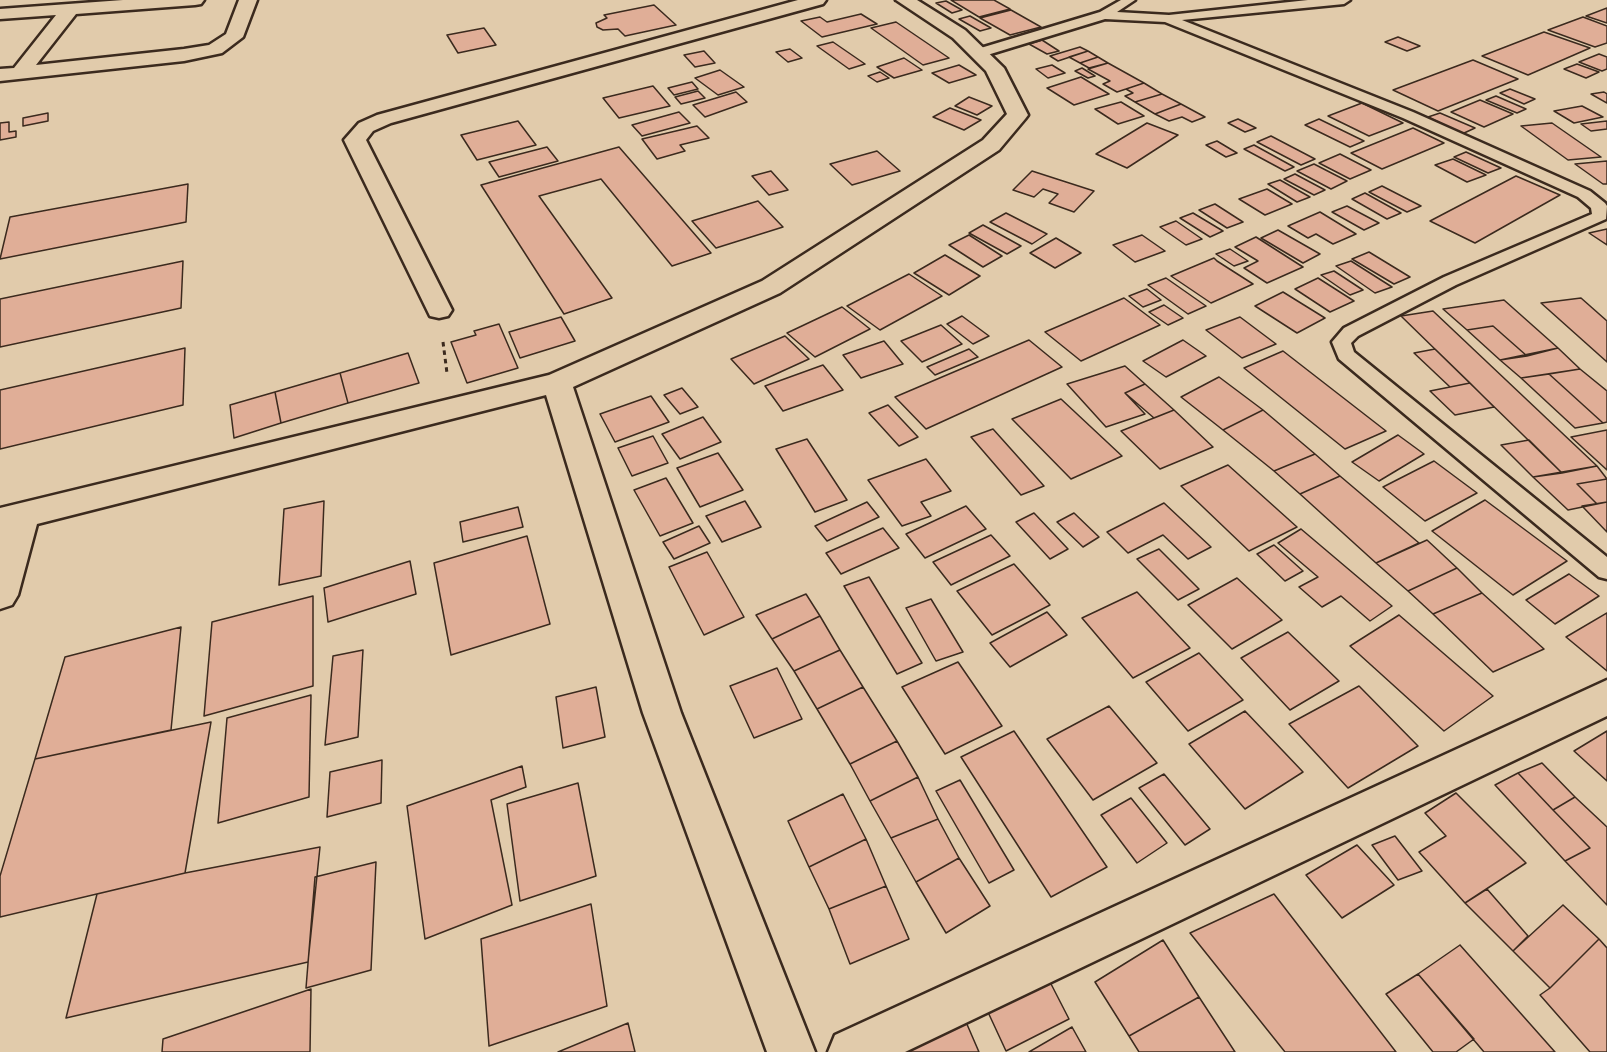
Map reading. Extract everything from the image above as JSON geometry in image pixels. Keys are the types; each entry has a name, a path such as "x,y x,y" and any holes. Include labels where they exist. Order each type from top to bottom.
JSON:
{"street":[{"path":"0,8 27,0"},
{"path":"0,14 195,0"},
{"path":"0,75 215,50 234,37 248,0"},
{"path":"439,310 355,140 366,127 384,118 817,0"},
{"path":"0,595 11,518 557,383 771,287 991,145 1018,115 994,68 959,34 905,0"},
{"path":"20,73 69,10"},
{"path":"557,383 662,713 791,1052"},
{"path":"852,1052 1607,697"}],"lane":[{"path":"979,53 1129,0"},
{"path":"1167,18 1344,0"},
{"path":"1106,8 1167,18 1408,115 1584,194 1599,206 1600,216 1450,281 1351,332 1341,342 1346,355 1607,570"}],"path":[{"path":"439,310 451,410"}],"building":[{"path":"951,0 994,0 1010,9 979,17"},
{"path":"946,1 962,10 952,13 936,3"},
{"path":"654,5 676,25 625,36 618,29 603,30 597,27 596,23 607,18 604,15"},
{"path":"1607,8 1607,23 1586,16"},
{"path":"1011,10 1041,27 1010,35 980,18"},
{"path":"861,14 877,24 822,37 801,21 820,17 827,22"},
{"path":"970,16 991,28 980,31 959,19"},
{"path":"1583,17 1607,26 1607,43 1595,47 1548,30"},
{"path":"896,22 949,58 923,65 871,28"},
{"path":"484,28 496,45 458,53 447,35"},
{"path":"1544,32 1590,48 1528,75 1482,56"},
{"path":"1398,37 1420,46 1407,51 1385,42"},
{"path":"1042,40 1059,51 1047,54 1029,44"},
{"path":"833,42 865,64 849,69 817,46"},
{"path":"1080,47 1088,51 1058,61 1050,56"},
{"path":"790,49 802,58 788,62 776,52"},
{"path":"704,51 715,63 695,67 684,55"},
{"path":"1088,51 1098,57 1080,63 1069,57"},
{"path":"1599,54 1607,57 1607,69 1602,71 1579,62"},
{"path":"1098,57 1108,63 1089,68 1080,63"},
{"path":"904,58 922,70 894,78 877,67"},
{"path":"1473,60 1518,79 1438,111 1393,90"},
{"path":"1108,63 1144,83 1117,92 1103,84 1110,81 1088,69"},
{"path":"1577,64 1599,72 1586,78 1564,69"},
{"path":"959,65 976,75 949,83 932,73"},
{"path":"1052,65 1065,73 1048,78 1036,69"},
{"path":"1082,68 1095,76 1088,78 1075,71"},
{"path":"720,70 744,87 718,95 695,78"},
{"path":"880,72 889,78 877,82 868,76"},
{"path":"1081,77 1109,94 1074,105 1047,88"},
{"path":"692,82 698,89 674,95 668,88"},
{"path":"1144,83 1162,94 1135,102 1125,96 1133,93 1126,89"},
{"path":"653,86 670,106 619,118 603,98"},
{"path":"1510,89 1535,99 1524,104 1500,93"},
{"path":"698,91 705,98 681,104 675,97"},
{"path":"736,92 747,102 705,117 693,105"},
{"path":"1604,92 1607,94 1607,103 1591,94"},
{"path":"1162,94 1181,104 1155,114 1135,102"},
{"path":"1496,96 1526,109 1517,113 1486,100"},
{"path":"969,97 992,106 977,115 955,106"},
{"path":"1480,100 1513,114 1484,127 1451,112"},
{"path":"1121,102 1144,116 1118,124 1095,109"},
{"path":"1362,103 1403,123 1369,136 1328,116"},
{"path":"1181,104 1205,117 1192,122 1182,117 1169,121 1155,114"},
{"path":"1582,106 1603,117 1574,123 1554,111"},
{"path":"950,108 981,120 964,130 933,117"},
{"path":"679,112 690,123 642,136 632,125"},
{"path":"48,113 48,121 23,126 23,118"},
{"path":"1440,113 1475,128 1462,134 1428,117"},
{"path":"1238,119 1256,128 1245,132 1228,123"},
{"path":"1319,119 1364,141 1350,147 1305,125"},
{"path":"518,121 536,145 477,160 461,135"},
{"path":"1607,121 1607,129 1591,131 1581,124"},
{"path":"9,122 9,132 16,131 16,137 0,140 0,123"},
{"path":"1147,123 1178,135 1127,168 1096,154"},
{"path":"1552,123 1601,157 1568,160 1521,126"},
{"path":"697,126 709,138 680,145 685,151 657,159 642,139"},
{"path":"1413,128 1444,143 1382,169 1351,153"},
{"path":"1271,136 1315,159 1301,165 1257,142"},
{"path":"1217,141 1237,153 1226,157 1206,145"},
{"path":"1254,145 1294,167 1285,171 1244,149"},
{"path":"547,147 558,161 499,177 489,162"},
{"path":"619,147 711,253 672,266 601,179 539,196 612,298 564,314 481,185"},
{"path":"877,151 900,171 852,185 830,164"},
{"path":"1466,152 1501,168 1488,173 1454,157"},
{"path":"1340,154 1371,170 1350,179 1319,163"},
{"path":"1453,159 1486,175 1467,182 1435,165"},
{"path":"1607,161 1607,184 1603,184 1575,164"},
{"path":"1314,164 1347,181 1331,189 1297,171"},
{"path":"771,171 788,190 769,195 752,176"},
{"path":"1032,171 1094,191 1074,212 1049,203 1058,194 1043,189 1034,197 1013,190"},
{"path":"1295,174 1325,190 1314,195 1284,179"},
{"path":"1516,176 1560,195 1475,243 1430,221"},
{"path":"1280,180 1310,197 1297,202 1268,184"},
{"path":"188,184 186,222 0,259 10,217"},
{"path":"1382,186 1421,206 1407,212 1369,192"},
{"path":"1267,189 1292,204 1265,215 1239,199"},
{"path":"1365,193 1401,213 1387,219 1352,199"},
{"path":"758,201 783,227 716,248 692,221"},
{"path":"1215,204 1243,222 1227,228 1199,210"},
{"path":"1347,206 1379,223 1364,230 1332,212"},
{"path":"1320,212 1356,234 1333,244 1316,234 1308,238 1288,226"},
{"path":"1006,213 1047,234 1032,244 990,222"},
{"path":"1193,213 1223,231 1210,237 1180,218"},
{"path":"1176,221 1202,239 1186,245 1160,227"},
{"path":"983,225 1021,246 1007,254 969,233"},
{"path":"1607,229 1607,245 1589,233"},
{"path":"1278,230 1320,254 1303,263 1261,238"},
{"path":"969,235 1002,256 983,267 949,245"},
{"path":"1142,235 1165,251 1135,262 1113,245"},
{"path":"1256,237 1303,267 1267,283 1244,268 1258,261 1235,247"},
{"path":"1056,238 1081,253 1055,268 1030,253"},
{"path":"1230,249 1248,261 1234,266 1216,254"},
{"path":"1369,252 1410,277 1394,284 1352,259"},
{"path":"945,255 980,276 949,295 914,273"},
{"path":"1214,258 1253,284 1211,303 1171,276"},
{"path":"183,261 181,308 0,347 0,299"},
{"path":"1351,261 1392,287 1375,293 1336,266"},
{"path":"1334,271 1363,290 1350,295 1321,275"},
{"path":"909,274 942,296 880,330 847,306"},
{"path":"1166,278 1206,306 1188,314 1148,285"},
{"path":"1318,278 1354,301 1330,312 1295,289"},
{"path":"1147,289 1161,300 1143,307 1129,296"},
{"path":"1283,292 1325,318 1297,333 1255,306"},
{"path":"1124,298 1160,325 1081,361 1045,332"},
{"path":"1581,298 1607,321 1607,362 1541,303"},
{"path":"1504,300 1558,348 1527,356 1493,326 1467,330 1443,309"},
{"path":"1164,305 1183,318 1168,325 1149,312"},
{"path":"842,307 870,329 815,357 787,333"},
{"path":"1433,311 1597,466 1562,473 1401,316"},
{"path":"962,316 989,336 973,344 947,324"},
{"path":"561,317 575,341 520,358 509,332"},
{"path":"1240,317 1276,344 1242,358 1206,330"},
{"path":"499,324 518,368 467,383 451,342 476,335 474,331"},
{"path":"941,325 962,344 922,362 901,341"},
{"path":"1493,326 1527,356 1500,360 1467,330"},
{"path":"785,336 809,359 754,384 731,359"},
{"path":"1029,340 1062,367 926,429 895,397"},
{"path":"1183,340 1206,356 1166,377 1143,361"},
{"path":"884,341 903,364 861,378 843,355"},
{"path":"185,348 183,405 0,449 0,390"},
{"path":"1558,348 1580,369 1521,378 1500,360"},
{"path":"969,349 978,357 935,375 927,367"},
{"path":"1435,349 1470,383 1450,387 1414,353"},
{"path":"1283,351 1386,431 1345,449 1244,368"},
{"path":"408,353 419,383 348,403 340,373"},
{"path":"823,365 843,390 783,411 765,386"},
{"path":"1125,366 1145,384 1125,393 1145,414 1106,427 1067,384"},
{"path":"1580,369 1607,391 1607,422 1603,423 1549,374"},
{"path":"340,373 348,403 281,423 275,392"},
{"path":"1549,374 1603,423 1575,428 1521,378"},
{"path":"1219,377 1263,410 1223,430 1181,397"},
{"path":"1470,383 1494,407 1455,415 1430,391"},
{"path":"1145,384 1174,410 1154,418 1125,393"},
{"path":"682,388 698,407 680,414 664,395"},
{"path":"275,392 281,423 234,438 230,405"},
{"path":"651,396 669,422 615,442 600,414"},
{"path":"1061,399 1122,456 1071,479 1012,419"},
{"path":"888,405 918,437 899,446 869,413"},
{"path":"1174,410 1213,447 1160,469 1121,431"},
{"path":"1263,410 1315,454 1274,471 1223,430"},
{"path":"703,417 721,442 680,459 662,434"},
{"path":"993,429 1044,486 1021,495 971,437"},
{"path":"1607,430 1607,470 1571,437"},
{"path":"1398,435 1424,454 1379,481 1352,462"},
{"path":"653,436 668,463 632,476 618,448"},
{"path":"807,439 847,500 815,512 776,449"},
{"path":"1529,440 1562,473 1533,477 1501,445"},
{"path":"718,453 743,490 700,507 677,468"},
{"path":"1315,454 1340,476 1300,494 1274,471"},
{"path":"926,459 951,491 921,502 931,516 902,526 868,480"},
{"path":"1434,461 1477,493 1425,521 1383,487"},
{"path":"1228,465 1297,527 1249,551 1181,486"},
{"path":"1597,466 1607,479 1577,484 1597,504 1568,510 1533,477"},
{"path":"1340,476 1419,543 1376,563 1300,494"},
{"path":"666,478 693,523 660,536 634,490"},
{"path":"1607,479 1607,502 1597,504 1577,484"},
{"path":"1485,500 1567,561 1513,595 1432,531"},
{"path":"324,501 321,576 279,585 284,509"},
{"path":"745,501 761,527 722,542 706,516"},
{"path":"867,502 879,517 827,541 815,526"},
{"path":"1607,502 1607,532 1582,506"},
{"path":"1164,503 1211,547 1188,559 1163,535 1128,553 1107,532"},
{"path":"966,506 986,529 925,558 906,534"},
{"path":"518,507 523,527 463,542 460,522"},
{"path":"1034,513 1068,549 1050,559 1016,522"},
{"path":"1074,513 1099,537 1083,547 1057,522"},
{"path":"699,526 710,543 674,559 663,542"},
{"path":"883,528 899,548 841,574 826,553"},
{"path":"1301,529 1392,606 1370,621 1341,596 1322,607 1299,587 1318,577 1278,543"},
{"path":"991,535 1010,556 951,585 933,562"},
{"path":"527,536 550,624 451,655 434,563"},
{"path":"1427,540 1457,568 1408,591 1376,563"},
{"path":"1274,545 1303,571 1285,581 1257,554"},
{"path":"1159,549 1199,589 1178,600 1137,559"},
{"path":"707,552 744,617 704,635 669,567"},
{"path":"410,561 416,594 328,622 324,588"},
{"path":"1014,564 1050,605 992,635 957,591"},
{"path":"1457,568 1482,593 1433,614 1408,591"},
{"path":"1569,574 1599,596 1555,624 1526,600"},
{"path":"869,577 922,663 897,674 844,586"},
{"path":"1237,578 1282,620 1232,649 1188,605"},
{"path":"1137,592 1190,648 1133,678 1082,618"},
{"path":"1482,593 1544,649 1493,672 1433,614"},
{"path":"806,594 820,616 772,639 756,615"},
{"path":"313,596 313,686 204,716 212,622"},
{"path":"931,599 963,652 936,661 906,608"},
{"path":"1047,612 1067,635 1010,667 990,643"},
{"path":"1607,613 1607,671 1566,637"},
{"path":"1399,615 1493,696 1444,731 1350,646"},
{"path":"820,616 840,650 794,671 772,639"},
{"path":"181,627 171,730 35,759 65,657"},
{"path":"1288,632 1339,681 1290,710 1241,658"},
{"path":"363,650 358,737 325,745 333,656"},
{"path":"840,650 863,687 817,709 794,671"},
{"path":"1199,653 1243,700 1188,731 1146,682"},
{"path":"958,662 1002,726 945,754 902,687"},
{"path":"777,668 802,719 754,738 730,686"},
{"path":"1359,686 1418,746 1348,788 1289,724"},
{"path":"596,687 605,737 563,748 556,697"},
{"path":"863,687 897,741 850,764 817,709"},
{"path":"311,695 309,797 218,823 227,718"},
{"path":"1109,706 1157,763 1093,800 1047,739"},
{"path":"1245,711 1303,772 1245,809 1189,744"},
{"path":"211,722 185,873 0,917 0,876 35,759"},
{"path":"1014,731 1107,867 1051,897 961,757"},
{"path":"1607,731 1607,781 1574,751"},
{"path":"897,741 918,777 870,801 850,764"},
{"path":"382,760 381,803 327,817 330,772"},
{"path":"1542,763 1575,797 1553,810 1518,773"},
{"path":"522,766 526,787 491,800 512,905 425,939 407,806"},
{"path":"1518,773 1590,848 1565,861 1495,785"},
{"path":"1164,774 1210,829 1185,845 1139,788"},
{"path":"918,777 938,819 891,838 870,801"},
{"path":"960,780 1014,870 989,883 936,791"},
{"path":"578,783 596,876 520,901 507,804"},
{"path":"1456,793 1526,863 1465,903 1419,852 1446,836 1425,813"},
{"path":"843,794 866,839 809,867 788,821"},
{"path":"1575,797 1607,827 1607,905 1565,861 1590,848 1553,810"},
{"path":"1131,798 1167,843 1137,863 1101,815"},
{"path":"938,819 959,858 916,882 891,838"},
{"path":"1395,836 1422,871 1398,880 1372,845"},
{"path":"866,839 886,886 829,909 809,867"},
{"path":"1357,845 1394,885 1342,918 1306,875"},
{"path":"320,847 308,962 66,1018 97,894 185,873"},
{"path":"959,858 990,906 946,933 916,882"},
{"path":"376,862 371,970 306,988 315,877"},
{"path":"886,886 909,939 850,964 829,909"},
{"path":"1487,889 1528,936 1513,951 1465,903"},
{"path":"1274,894 1396,1052 1285,1052 1190,933"},
{"path":"591,904 607,1006 489,1046 481,939"},
{"path":"1563,905 1599,939 1550,988 1513,951"},
{"path":"1599,939 1607,948 1607,1052 1590,1052 1540,995 1550,988"},
{"path":"1163,940 1199,997 1129,1036 1095,982"},
{"path":"1460,945 1555,1052 1484,1052 1418,974"},
{"path":"1418,974 1474,1039 1456,1052 1433,1052 1386,994"},
{"path":"1049,980 1069,1019 1006,1051 987,1010"},
{"path":"311,989 310,1052 162,1052 163,1039"},
{"path":"1199,997 1235,1052 1139,1052 1129,1036"},
{"path":"966,1022 979,1052 908,1052"},
{"path":"628,1023 635,1052 558,1052"},
{"path":"1072,1027 1086,1052 1029,1052"}]}
